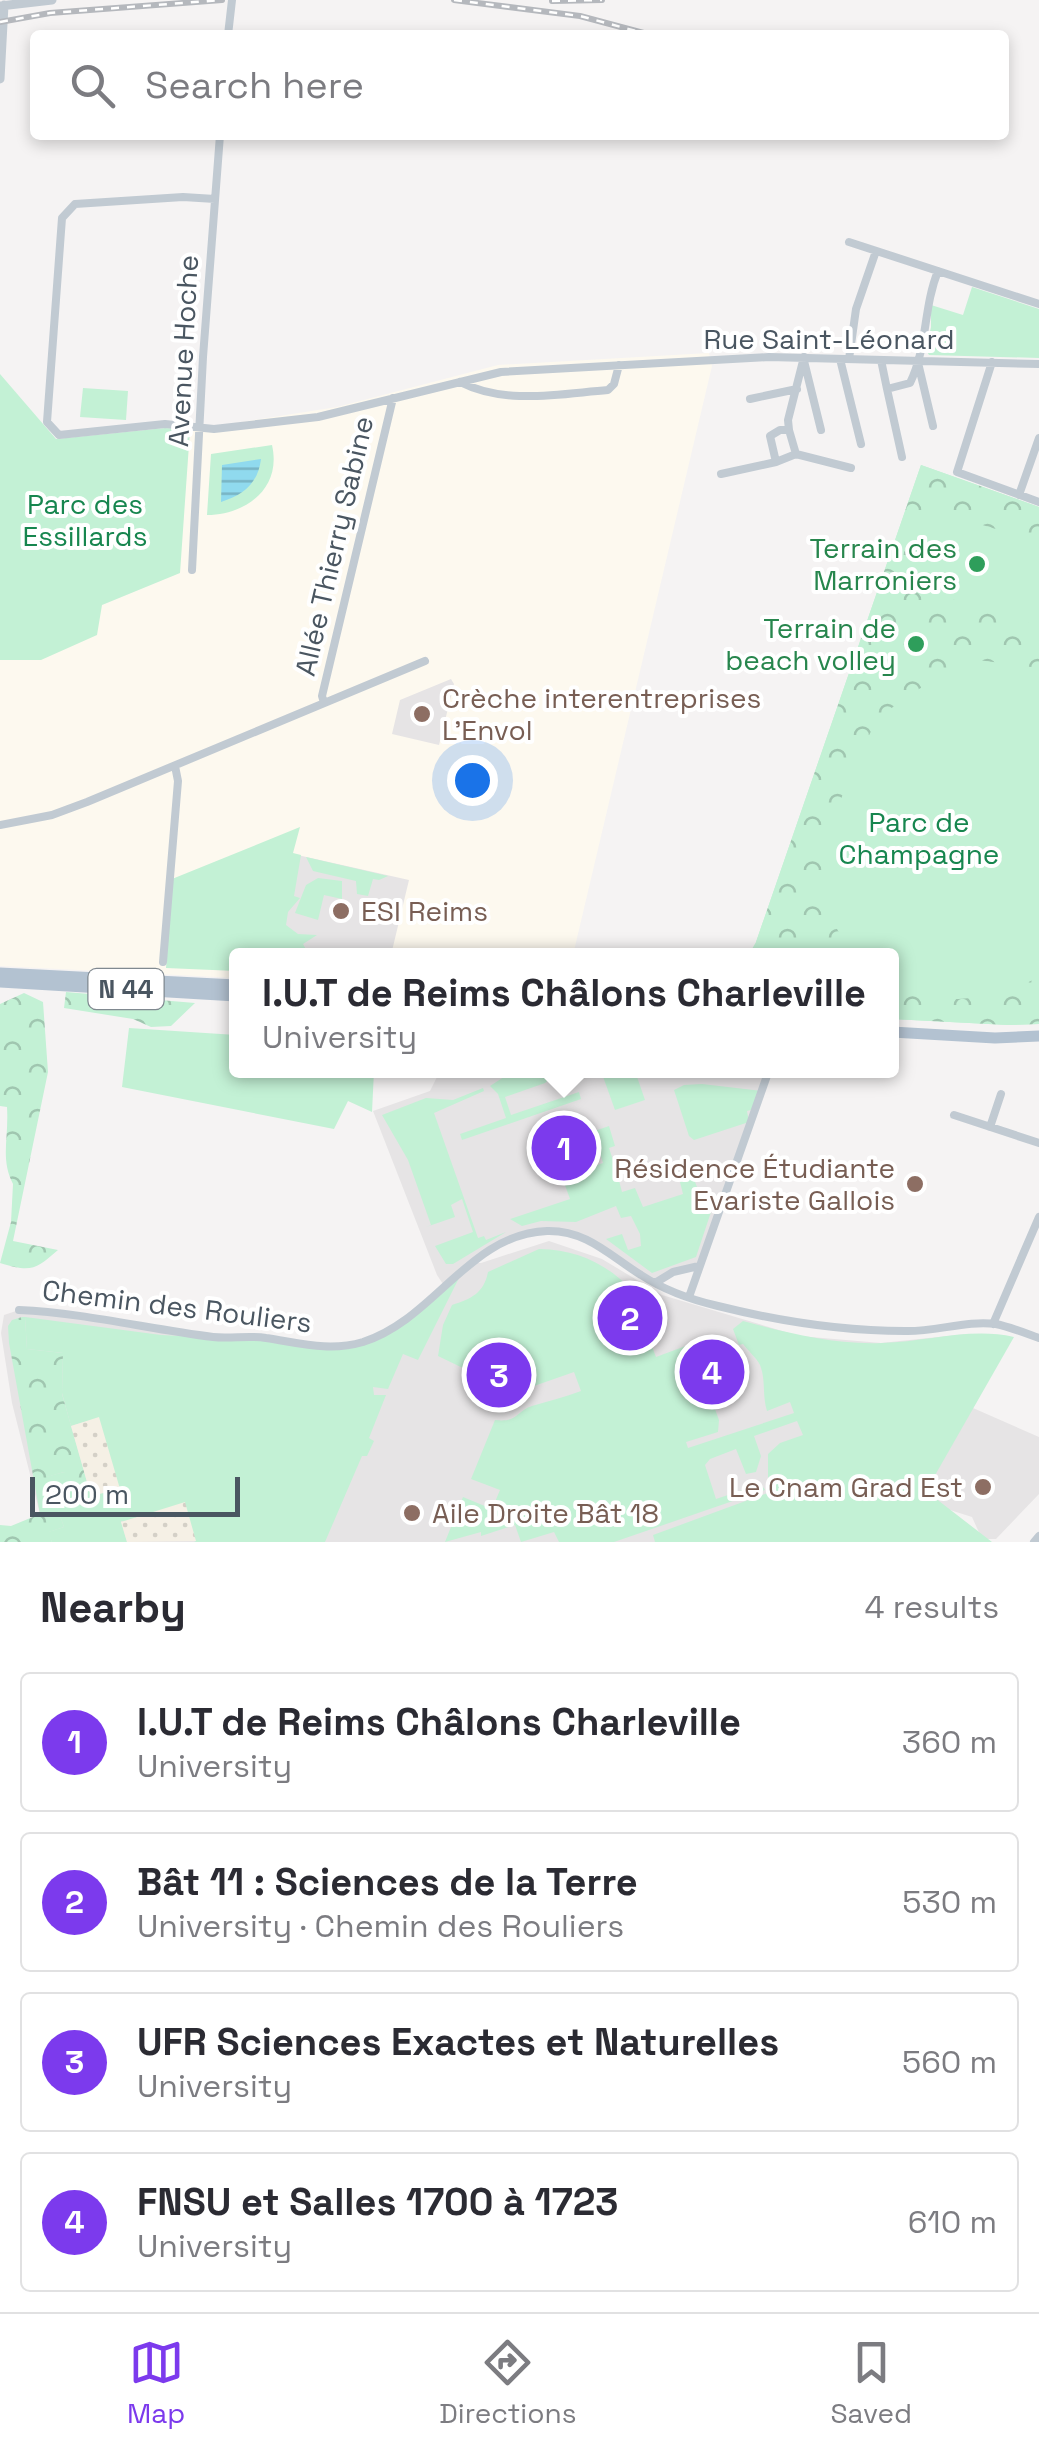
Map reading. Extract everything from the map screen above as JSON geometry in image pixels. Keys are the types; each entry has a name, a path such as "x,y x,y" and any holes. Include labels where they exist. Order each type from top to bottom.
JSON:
{"main road":[{"name":"N 44","path":"0,973 229,985"},
{"name":"N 44","path":"0,982 229,996"},
{"path":"899,1030 995,1038 1039,1033"}],"street":[{"path":"0,79 2,6 52,0"},
{"path":"229,30 232,0"},
{"name":"Avenue Hoche","path":"192,570 220,140"},
{"name":"Rue Saint-Léonard","path":"215,199 183,196 76,204 62,218 47,422 60,434 165,424 200,428 318,418 501,372 804,358 1039,364"},
{"path":"849,242 1039,304"},
{"path":"861,444 844,359 876,250"},
{"path":"887,389 910,383 919,363 926,304 938,271"},
{"path":"796,454 788,420 804,358"},
{"path":"804,358 821,430"},
{"path":"881,360 902,457"},
{"path":"992,362 957,472 1039,502"},
{"path":"919,363 933,426"},
{"path":"460,382 475,390 509,397 608,390 614,384 619,364"},
{"path":"750,400 797,389"},
{"name":"Allée Thierry Sabine","path":"324,703 322,696 392,398"},
{"path":"776,462 770,436 790,430"},
{"path":"1019,494 1039,438"},
{"path":"721,474 796,454 850,468"},
{"path":"0,825 52,815 425,660"},
{"path":"163,962 176,790 167,769"},
{"path":"167,769 176,790"},
{"path":"688,1298 767,1078"},
{"path":"990,1127 1001,1094"},
{"path":"954,1114 1039,1143"},
{"path":"1039,1218 992,1324 1039,1338"},
{"name":"Chemin des Rouliers","path":"19,1310 58,1312 212,1337 269,1338 310,1348 350,1345 408,1320 498,1244 525,1234 551,1231 597,1244 656,1283 688,1298 790,1321 905,1332 992,1324"},
{"path":"656,1283 673,1272 699,1266"},
{"path":"1034,1542 1039,1536"}],"shaded area":[{"path":"709,353 712,366 575,948 229,948 229,978 0,966 0,660 41,660 102,605 179,573 190,430 337,407 498,365"},
{"name":"Crèche interentreprises L'Envol","path":"451,679 454,684 439,745 392,734 400,700"},
{"name":"ESI Reims","path":"293,854 409,880 393,948 272,948"},
{"path":"436,1078 766,1078 699,1266 686,1267 655,1283 574,1235 525,1234 473,1263 549,1241 602,1259 662,1295 799,1336 881,1343 967,1334 1011,1338 973,1408 1039,1437 1039,1494 996,1539 982,1539 972,1517 950,1510 891,1542 52,1542 40,1514 12,1403 1,1333 4,1315 19,1310 211,1337 350,1345 386,1332 445,1287 373,1111 430,1091"}],"green space":[{"path":"972,287 1039,309 1039,358 929,355 926,350 931,305 963,315"},
{"name":"Parc des Essillards","path":"0,374 56,439 165,428 190,430 180,573 102,605 97,635 41,660 0,660"},
{"path":"83,388 128,391 126,420 80,417"},
{"path":"272,445 272,474 258,496 235,510 207,515 211,454"},
{"name":"Parc de Champagne","path":"921,465 1039,507 1039,1024 899,1019 899,948 753,948"},
{"path":"921,465 1039,507 1039,542 933,510 909,586 1039,626 1039,668 978,660 903,698 875,723 848,779 828,837 828,913 849,948 760,948 756,942"},
{"path":"300,827 293,853 301,855 294,896 300,898 288,912 286,925 298,934 317,935 303,944 305,948 229,948 229,971 166,968 172,879"},
{"path":"306,857 388,876 373,879 368,896 357,894 356,881 313,871"},
{"path":"318,878 342,881 342,899 324,895 318,920 295,913 306,885"},
{"path":"1039,977 1039,1024 899,1019 899,988 946,999 985,996"},
{"path":"66,992 195,1003 171,1026 151,1027 133,1019 64,1008"},
{"path":"24,993 43,1002 48,1072 13,1241 58,1250 38,1265 19,1268 0,1263 11,1222 13,1184 6,1157 7,1107 0,1106 0,1004"},
{"path":"129,1028 229,1035 229,1078 374,1078 372,1112 348,1101 334,1129 122,1087"},
{"path":"502,1078 550,1078 505,1097 511,1115 579,1092 581,1099 462,1140 460,1134 506,1118 498,1094 490,1086"},
{"path":"604,1078 637,1078 645,1100 615,1110"},
{"path":"702,1084 762,1091 754,1109 747,1111 749,1122 694,1140 689,1136 674,1090"},
{"path":"483,1088 484,1091 434,1113 478,1238 484,1236 486,1240 506,1232 453,1264 446,1264 435,1246 473,1232 462,1199 451,1205 455,1217 426,1227 431,1225 408,1160 382,1115 426,1098 453,1100"},
{"path":"609,1126 615,1146 609,1148 614,1163 629,1161 634,1176 627,1178 624,1171 617,1173 622,1192 635,1188 643,1207 683,1194 678,1174 690,1169 704,1205 711,1212 696,1257 652,1273 606,1239 622,1234 628,1250 641,1246 631,1216 621,1218 616,1206 576,1222 541,1221 522,1226 510,1219 570,1199 562,1177 603,1163 598,1147 591,1149 586,1134"},
{"path":"539,1249 586,1258 624,1282 646,1306 638,1310 656,1357 691,1344 719,1420 718,1432 686,1442 688,1448 794,1413 790,1402 767,1411 760,1365 743,1344 739,1345 733,1329 743,1321 847,1342 899,1342 981,1334 1014,1337 926,1491 992,1542 655,1542 653,1535 773,1491 768,1477 768,1454 780,1443 803,1435 797,1421 754,1436 761,1456 756,1472 746,1474 736,1449 710,1459 705,1465 716,1499 761,1484 765,1490 614,1542 559,1542 554,1532 521,1542 515,1525 445,1542 463,1497 492,1509 500,1490 471,1479 495,1420 508,1420 532,1406 581,1391 574,1372 534,1386 520,1378 498,1385 438,1356 443,1325 452,1305 476,1294 488,1272"},
{"path":"463,1270 418,1360 403,1354 388,1389 373,1387 374,1395 386,1395 369,1438 374,1441 367,1456 362,1456 325,1542 194,1542 121,1521 127,1542 52,1542 48,1532 64,1527 46,1477 64,1472 91,1496 98,1418 71,1426 62,1393 63,1353 27,1349 25,1317 161,1335 350,1345 386,1332"},
{"path":"25,1317 27,1349 63,1353 62,1394 91,1496 86,1494 76,1500 64,1472 47,1477 64,1527 49,1532 52,1542 0,1542 0,1525 11,1526 40,1514 9,1343 8,1326 12,1320"}],"sand":[{"path":"99,1417 120,1489 91,1496 71,1426"},
{"path":"185,1502 196,1541 127,1542 121,1522"}],"water":[{"path":"261,459 257,475 248,487 221,502 222,465"}],"railway":[{"path":"0,22 50,13 222,0"},
{"path":"454,0 580,16 632,30"},
{"path":"552,1 602,0"}],"place":[{"name":"Terrain des Marroniers","path":"977,564"},
{"name":"Terrain de beach volley","path":"916,644"},
{"name":"Crèche interentreprises L'Envol","path":"422,714"},
{"name":"ESI Reims","path":"341,911"},
{"name":"I.U.T de Reims Châlons Charleville","path":"564,1148"},
{"name":"Résidence Étudiante Evariste Gallois","path":"915,1184"},
{"name":"Bât 11 : Sciences de la Terre","path":"630,1318"},
{"name":"FNSU et Salles 1700 à 1723","path":"712,1372"},
{"name":"UFR Sciences Exactes et Naturelles","path":"499,1375"},
{"name":"Le Cnam Grad Est","path":"983,1487"},
{"name":"Aile Droite Bât 18","path":"412,1513"}]}
